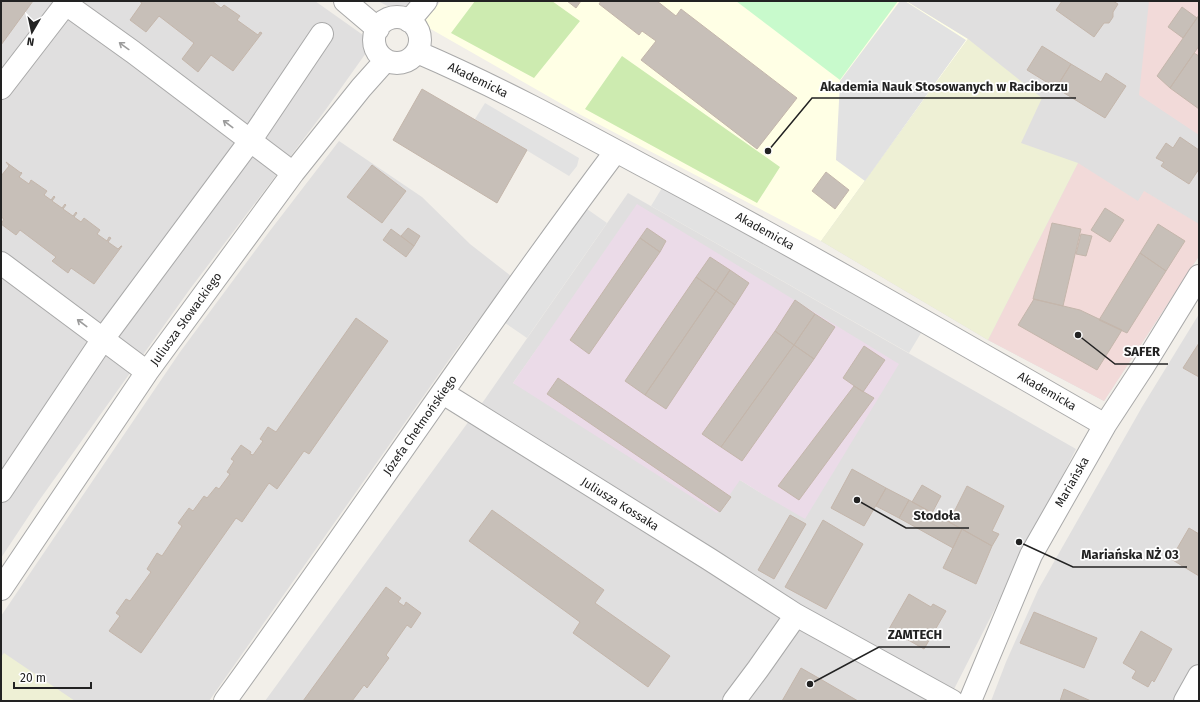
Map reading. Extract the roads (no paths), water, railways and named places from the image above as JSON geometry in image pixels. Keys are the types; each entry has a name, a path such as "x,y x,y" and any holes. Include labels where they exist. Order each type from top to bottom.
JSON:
{"street":[{"path":"345,1 378,29"},
{"path":"409,21 426,1"},
{"path":"1,88 67,2 293,173"},
{"path":"399,18 409,21 414,25 419,35 420,42 417,52 411,59 405,62 395,63 386,60 380,55 375,46 375,36 378,29 382,24 392,19 399,18"},
{"path":"1,491 103,339 250,140 322,34"},
{"name":"Akademicka","path":"417,52 454,67 616,150 764,231 1105,425"},
{"name":"Juliusza Słowackiego","path":"3,580 147,372 293,173 361,88 386,60"},
{"name":"Józefa Chełmońskiego","path":"225,701 443,393 495,316 616,150"},
{"path":"1,263 147,372"},
{"name":"Mariańska","path":"970,701 1031,555 1105,425 1199,276"},
{"name":"Juliusza Kossaka","path":"443,393 796,615 952,701"},
{"path":"734,701 796,615"},
{"path":"1185,701 1199,676"}],"place":[{"name":"Akademia Nauk Stosowanych w Raciborzu","path":"768,151"},
{"name":"SAFER","path":"1078,335"},
{"name":"Stodoła","path":"857,500"},
{"name":"Mariańska NŻ 03","path":"1019,542"},
{"name":"ZAMTECH","path":"810,684"}]}
